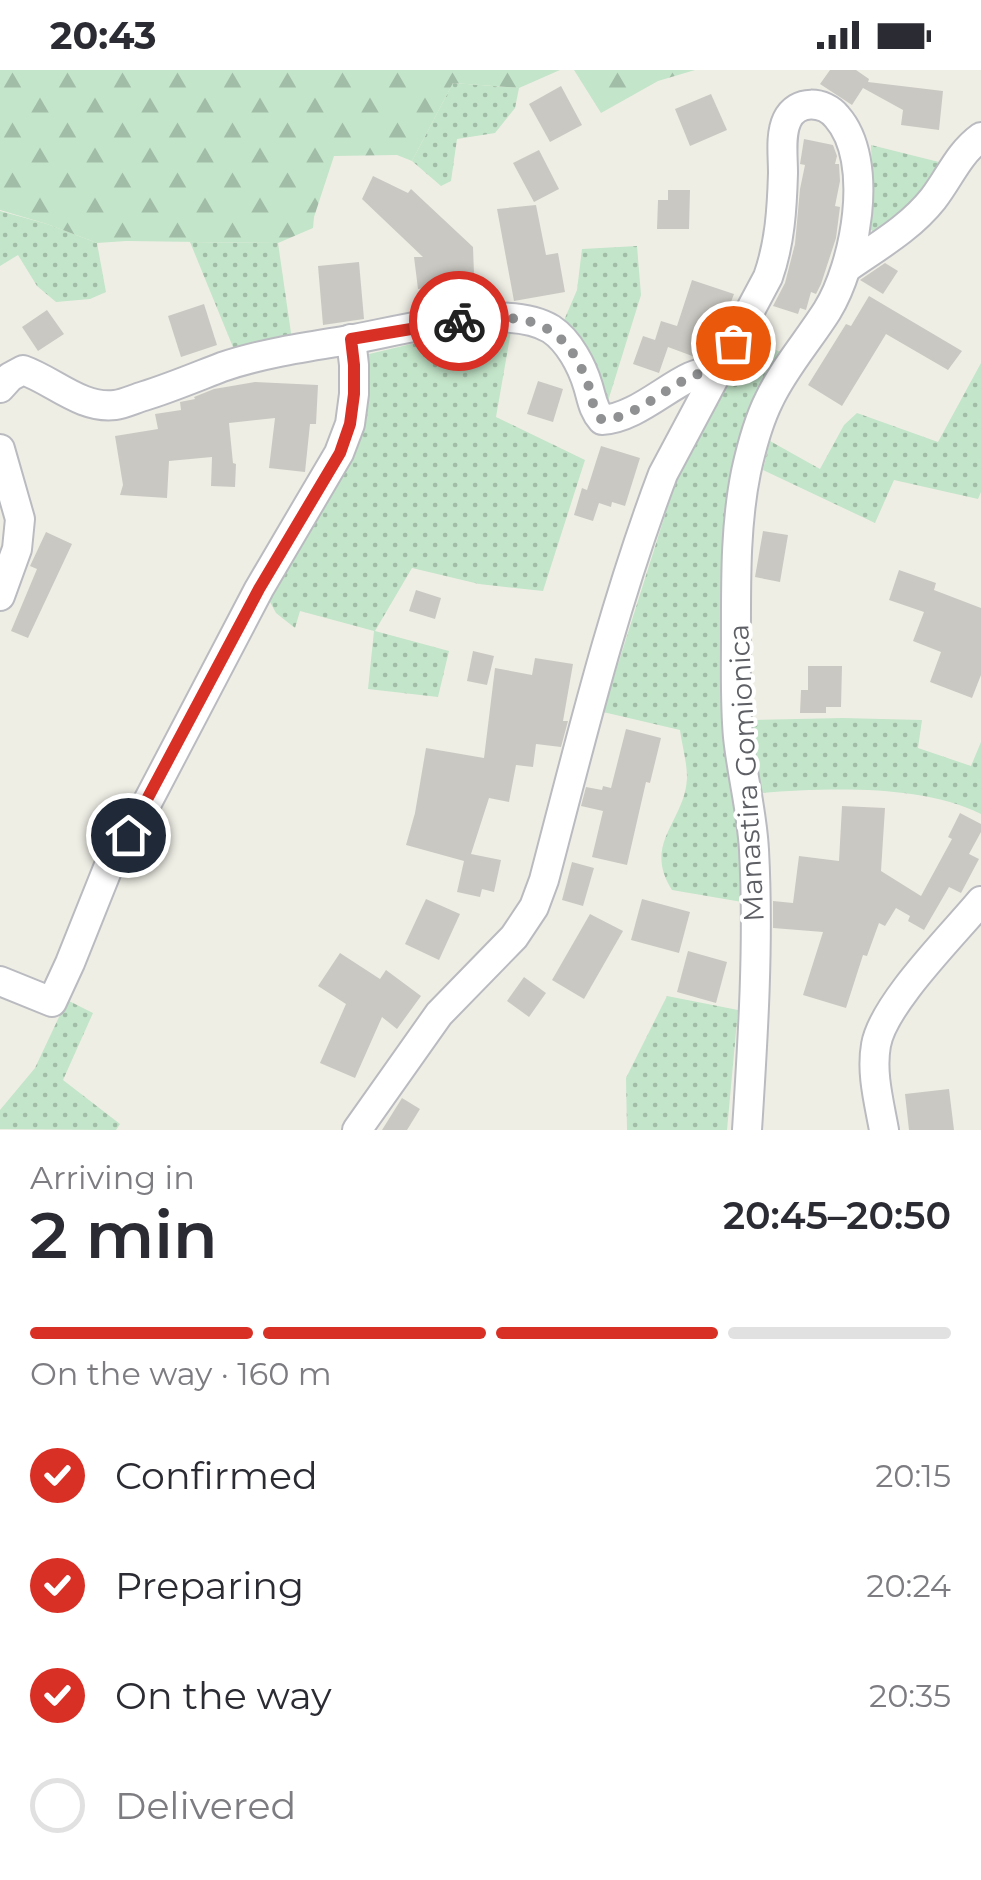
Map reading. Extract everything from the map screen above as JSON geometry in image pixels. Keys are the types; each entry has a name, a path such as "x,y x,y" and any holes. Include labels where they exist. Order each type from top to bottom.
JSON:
{"street":[{"name":"Manastira Gomionica","path":"357,1130 439,1014 514,937 534,907 598,673 650,506 773,263 781,210 784,131 790,114 803,106 817,105 834,113 850,135 858,168 857,209 848,266 828,309 768,401 742,498 736,589 736,701 754,846 756,939 746,1130"},
{"path":"848,266 908,226 934,197 961,155 981,138"},
{"path":"0,388 10,376 24,370 86,402 116,405 224,366 290,349 500,318 540,324 562,338 577,360 602,420 628,415 692,375 705,370 716,373"},
{"path":"0,981 52,1002 108,868 148,802 259,589 340,453 350,424 354,394 351,339"},
{"path":"0,450 20,518 17,549 0,596"},
{"path":"884,1130 874,1066 881,1028 903,992 981,901"}],"green space":[{"path":"0,70 560,70 519,88 453,83 412,161 397,155 334,156 313,228 278,243 97,243 0,210"},
{"path":"574,70 695,70 658,81 601,113"},
{"path":"453,83 519,88 515,108 495,133 457,139 451,181 441,186 412,161"},
{"path":"871,145 939,162 922,197 876,234 870,229"},
{"path":"0,211 97,243 106,292 90,299 56,302 37,286 18,255 0,266"},
{"path":"190,242 278,243 292,340 235,352"},
{"path":"637,246 641,295 608,401 571,334 562,325 577,290 582,249"},
{"path":"511,331 496,417 585,460 543,591 479,584 412,568 375,631 449,651 438,697 368,689 374,631 300,611 295,628 276,613 269,600 308,534 367,402 365,355 449,335"},
{"path":"753,340 785,354 756,396 725,689 742,902 672,890 664,873 663,846 685,794 687,778 680,730 603,712 682,461"},
{"path":"981,363 978,499 894,480 875,523 763,470 770,441 820,469 844,425 857,413 938,442"},
{"path":"751,720 922,720 918,748 971,766 981,742 981,814 930,797 873,790 761,793"},
{"path":"667,996 738,1010 727,1130 627,1130 626,1078"},
{"path":"67,1000 93,1013 63,1080 120,1124 116,1130 0,1129 0,1110 35,1068"}],"building":[{"path":"830,70 856,70 868,82 943,91 939,130 901,125 903,110 863,88 852,105 820,84"},
{"path":"561,86 582,125 550,142 529,104"},
{"path":"711,94 727,130 690,146 675,109"},
{"path":"804,139 833,145 840,181 835,206 840,207 836,238 821,284 816,294 811,292 806,310 800,308 798,314 773,306 785,283 795,244 805,165 800,164"},
{"path":"539,150 559,189 534,202 513,163"},
{"path":"373,176 408,193 411,189 473,247 475,301 440,305 439,286 418,289 414,257 423,257 362,199"},
{"path":"668,190 690,190 689,229 657,229 658,200 668,200"},
{"path":"536,205 546,255 558,253 565,292 514,301 497,209"},
{"path":"359,262 364,319 323,325 318,266"},
{"path":"885,263 898,271 883,294 860,280"},
{"path":"692,280 734,294 706,355 695,357 668,347 659,373 633,364 643,336 655,340 661,321 677,326"},
{"path":"869,296 962,351 948,370 886,334 842,406 808,385 846,324 851,326"},
{"path":"204,304 217,345 181,357 168,316"},
{"path":"47,310 64,334 38,351 22,327"},
{"path":"538,381 563,389 553,422 527,414"},
{"path":"255,382 318,385 316,424 310,424 305,472 269,468 275,418 229,423 236,464 235,487 211,486 212,457 169,461 167,498 120,495 123,485 115,436 158,429 155,414 181,410 180,402 214,389"},
{"path":"601,446 640,458 625,506 599,503 593,521 574,515"},
{"path":"763,531 788,535 780,582 755,577"},
{"path":"46,532 72,544 28,638 11,631 37,569 30,566"},
{"path":"899,570 936,583 934,590 981,608 981,675 972,698 930,682 941,652 913,641 924,612 889,600"},
{"path":"416,590 441,598 435,619 409,611"},
{"path":"473,651 494,656 487,685 467,681"},
{"path":"535,658 573,664 563,721 568,721 561,747 536,744 533,767 516,765 509,802 489,798 471,854 501,860 494,892 482,889 480,897 457,892 464,861 406,845 426,748 484,758 495,668 532,675"},
{"path":"808,666 842,666 841,707 826,707 826,713 800,713 801,690 808,690"},
{"path":"626,729 661,738 650,783 646,782 627,865 592,857 603,811 581,806 586,787 611,788"},
{"path":"842,806 885,808 881,871 921,896 952,839 948,837 960,813 981,824 969,854 979,859 961,893 949,887 924,930 896,908 885,926 879,923 867,956 863,955 846,1008 803,995 823,932 773,928 773,901 793,903 799,856 839,861"},
{"path":"572,862 594,868 583,906 562,900"},
{"path":"426,899 460,914 439,960 405,944"},
{"path":"642,899 690,912 679,953 631,940"},
{"path":"590,914 623,931 584,999 552,980"},
{"path":"688,951 727,962 716,1003 677,992"},
{"path":"340,953 380,979 386,970 421,996 397,1029 382,1017 355,1078 320,1063 346,1004 318,986"},
{"path":"524,977 546,993 529,1017 507,1001"},
{"path":"949,1089 954,1130 909,1130 905,1094"},
{"path":"402,1098 420,1109 407,1130 382,1130"}],"way so far":[{"path":"459,321 521,319 552,330 577,360 602,420 628,415 692,375 705,370 716,373 733,343"}],"route":[{"path":"128,835 259,589 340,453 350,424 354,394 351,339 459,321"}]}
